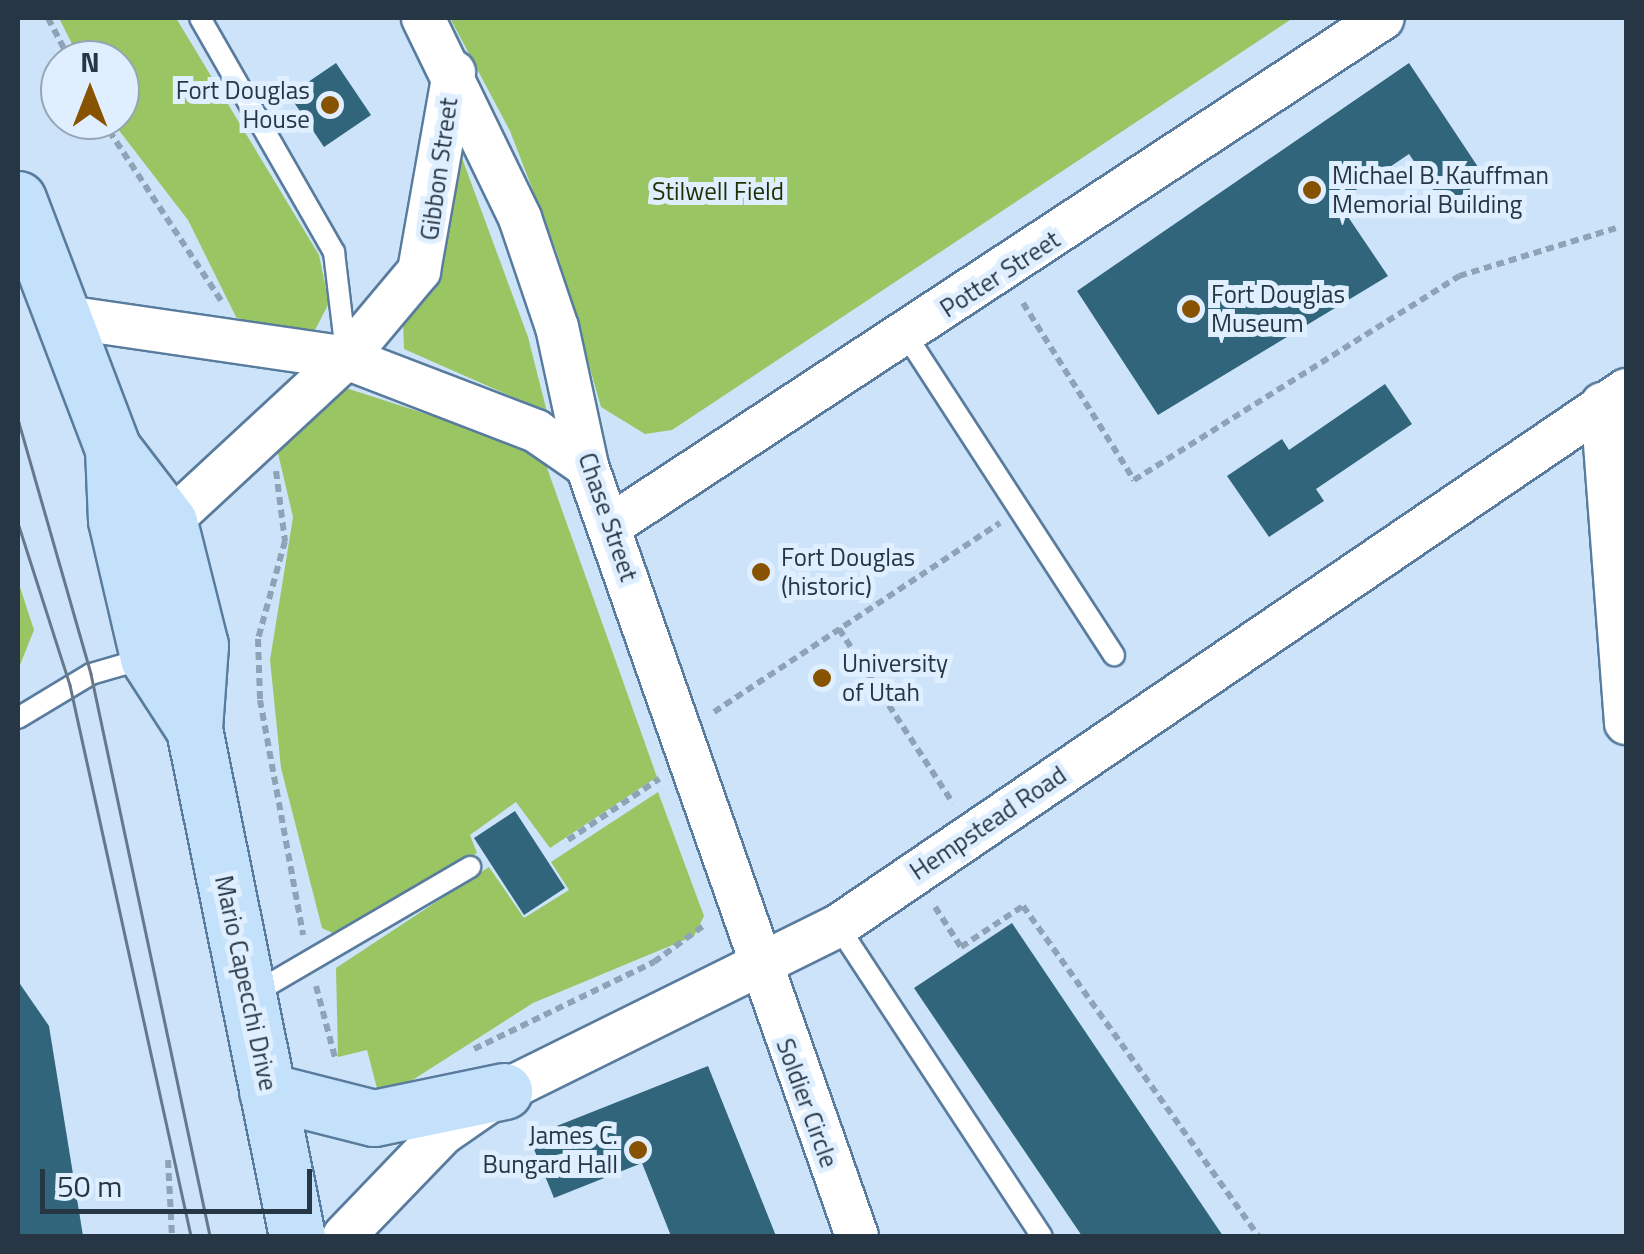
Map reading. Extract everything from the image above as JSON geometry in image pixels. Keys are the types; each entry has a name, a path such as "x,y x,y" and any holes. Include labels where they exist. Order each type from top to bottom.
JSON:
{"main road":[{"name":"Mario Capecchi Drive","path":"18,199 66,316 113,449 116,520 148,658 194,729"},
{"name":"Mario Capecchi Drive","path":"113,449 169,522 200,645 194,729 298,1236"},
{"path":"267,1090 374,1118 483,1074"}],"street":[{"name":"Chase Street","path":"424,18 454,72 558,328 587,466 612,524 756,969"},
{"name":"Potter Street","path":"612,524 906,335 1383,18"},
{"name":"Gibbon Street","path":"169,522 346,358 419,271 431,242 454,72"},
{"path":"66,316 346,358 536,431 587,466"},
{"path":"1614,397 1626,723"},
{"name":"Hempstead Road","path":"344,1236 442,1134 483,1074 756,969 838,926 1614,397"},
{"name":"Soldier Circle","path":"756,969 856,1236"}],"lane":[{"path":"200,18 334,252 346,358"},
{"path":"906,335 1114,655"},
{"path":"18,718 91,674 148,658"},
{"path":"249,996 310,966 470,867"},
{"path":"838,926 1042,1236"}],"path":[{"path":"115,140 223,304 235,342"},
{"path":"1023,303 1134,480 1459,276 1616,228"},
{"path":"262,432 280,485 285,541 258,640 260,700 310,966 346,1080"},
{"path":"680,734 1021,510"},
{"path":"839,629 953,803"},
{"path":"568,840 662,777"},
{"path":"932,901 961,947 1023,906 1258,1236"},
{"path":"483,1074 704,933 708,914"},
{"path":"168,1160 172,1236"}],"green space":[{"path":"59,18 176,18 319,255 329,303 314,332 262,330 236,317 188,220 126,140 140,140 140,40 70,40"},
{"name":"Stilwell Field","path":"450,18 1293,18 672,430 645,434 601,407 557,253 510,131"},
{"path":"459,150 528,337 547,412 404,349 403,319 437,273 447,242"},
{"path":"346,388 541,451 657,777 550,848 516,802 470,835 477,853 339,936 322,928 281,768 270,660 293,517 276,445 325,395"},
{"path":"18,581 34,630 18,670"},
{"path":"658,792 704,916 694,936 533,1003 400,1088 378,1092 367,1050 338,1057 336,968 489,867 524,918 569,890 551,862"}],"building":[{"name":"Fort Douglas House","path":"336,63 371,115 324,147 289,95"},
{"path":"1409,63 1486,179 1444,206 1409,154 1338,202 1388,276 1158,415 1077,291"},
{"path":"1385,384 1412,424 1316,489 1324,501 1269,537 1227,476 1282,439 1289,450"},
{"path":"515,811 565,888 524,915 474,838"},
{"path":"1012,923 1223,1236 1082,1236 914,988"},
{"path":"18,981 49,1026 83,1236 18,1236"},
{"name":"James C. Bungard Hall","path":"708,1066 776,1236 671,1236 642,1163 554,1198 529,1137"}],"tram line":[{"path":"18,419 91,674 210,1236"},
{"path":"18,523 70,685 191,1236"}],"place":[{"name":"Fort Douglas House","path":"330,105"},
{"name":"Michael B. Kauffman Memorial Building","path":"1312,190"},
{"name":"Fort Douglas Museum","path":"1191,309"},
{"name":"Fort Douglas (historic)","path":"761,572"},
{"name":"University of Utah","path":"822,678"},
{"name":"James C. Bungard Hall","path":"638,1150"}]}
